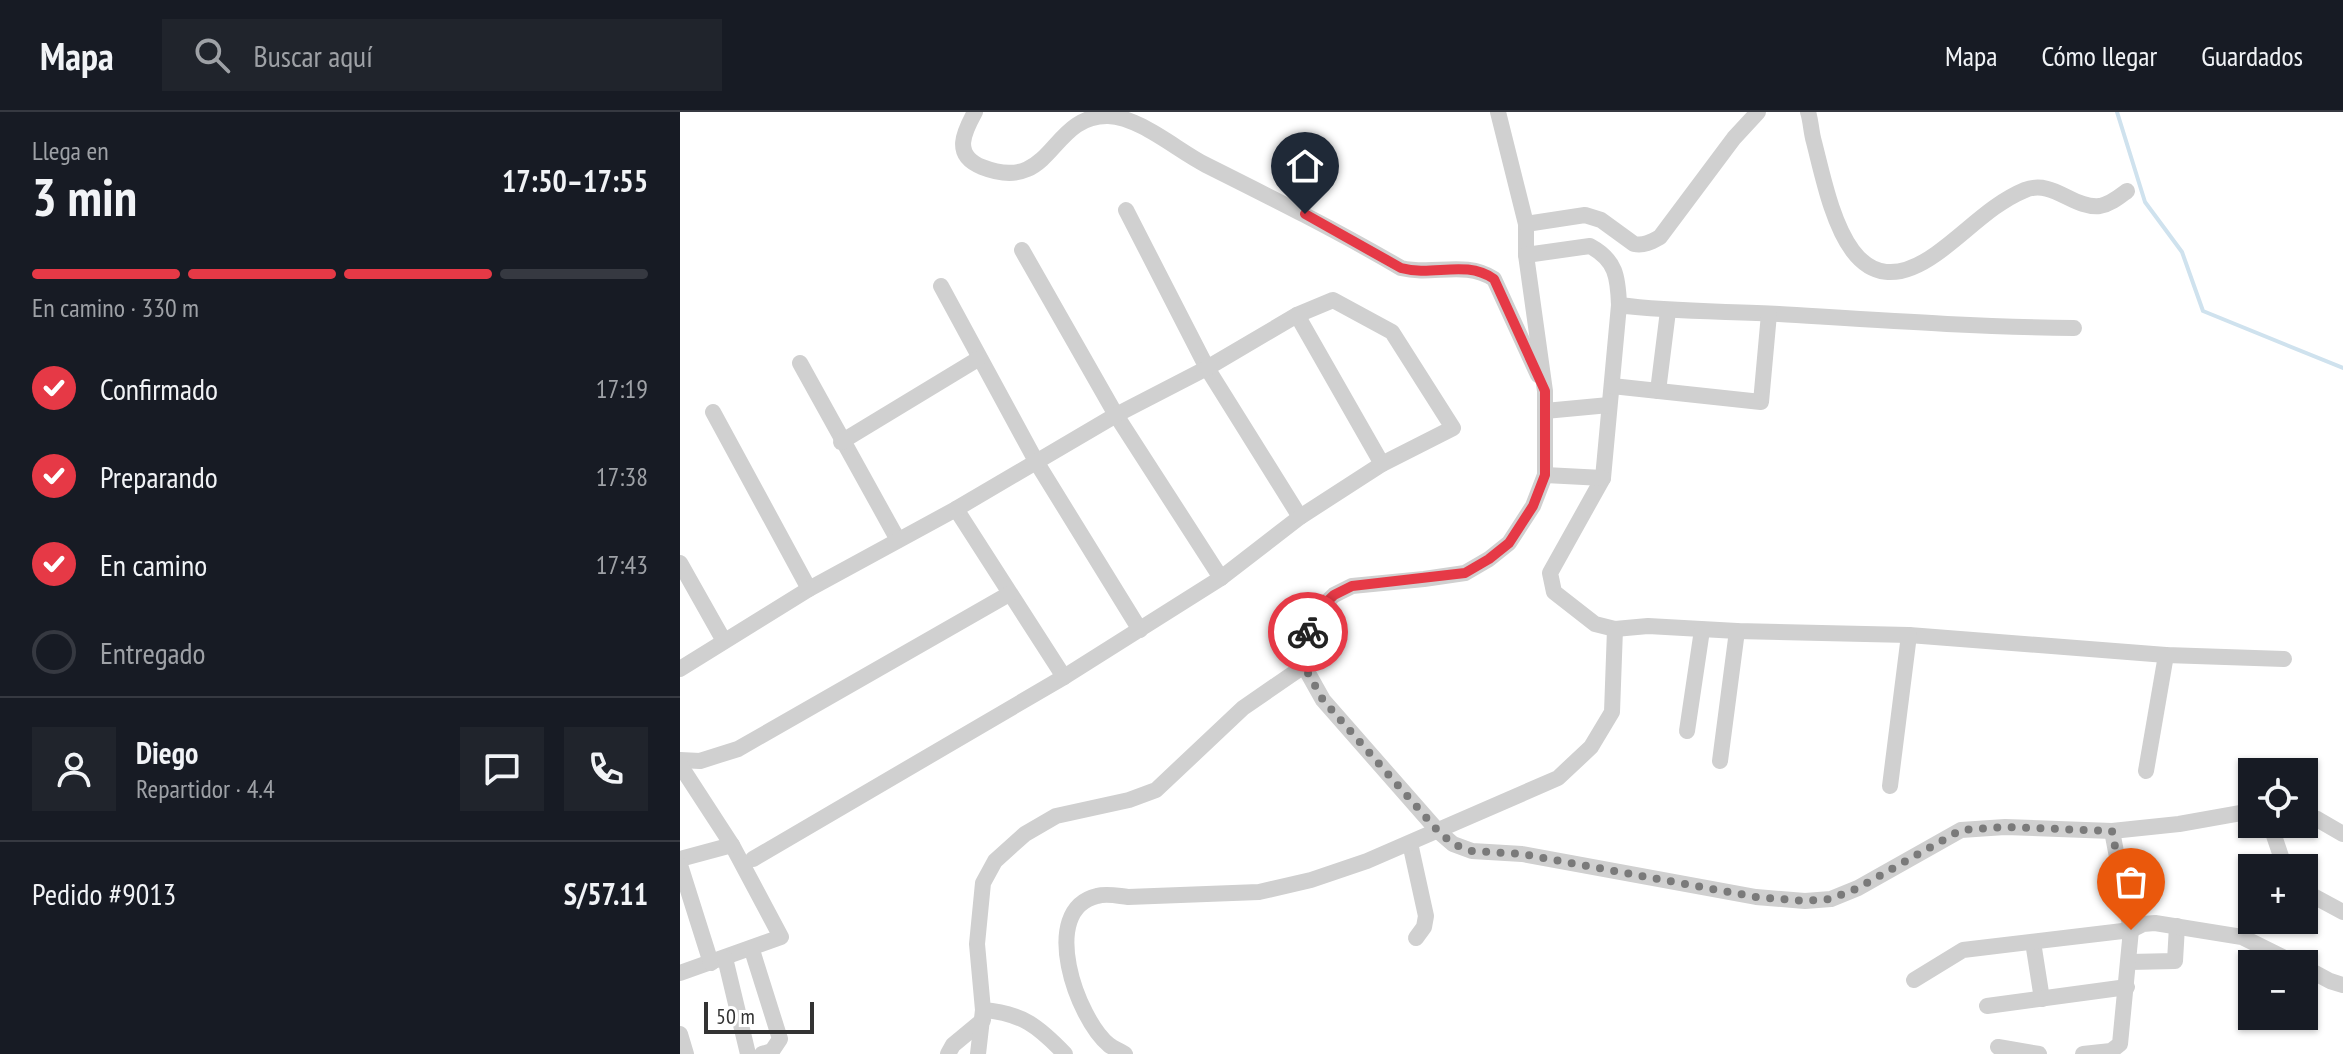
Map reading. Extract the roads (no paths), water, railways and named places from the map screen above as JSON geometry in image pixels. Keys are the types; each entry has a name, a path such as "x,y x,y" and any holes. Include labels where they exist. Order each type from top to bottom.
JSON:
{"street":[{"path":"975,112 963,134 963,147 969,159 979,166 1016,174 1033,168 1064,134 1080,123 1108,116 1129,121 1205,165 1254,188 1401,268 1418,271 1471,268 1482,271 1494,279 1545,391"},
{"path":"1498,112 1526,224 1526,255 1545,391 1545,475 1533,506 1509,543 1489,559 1465,573 1352,586 1334,595 1315,613 1304,641 1304,666 1323,700 1438,831 1453,844 1472,851 1522,854 1756,897 1805,901 1831,899 1858,888 1961,830 2005,827 2112,831 2238,813"},
{"path":"1526,224 1585,215 1601,220 1634,244 1653,241 1660,237 1734,138 1758,112"},
{"path":"1808,112 1841,234 1863,264 1888,274 1908,271 1945,248 1991,209 2027,189 2049,188 2084,205 2099,206 2127,191"},
{"path":"1126,210 1207,368 1300,517"},
{"path":"1526,255 1590,246 1615,267 1619,305 1603,478 1550,573 1554,592 1595,624 1615,629 1648,626 1909,635 2166,655 2284,659"},
{"path":"1022,250 1116,415 1221,578"},
{"path":"941,286 1037,463 1140,630"},
{"path":"680,669 809,589 956,509 1116,415 1207,368 1297,315 1333,300 1392,332 1453,428 1382,464 1300,517 1221,578 1064,677 753,859"},
{"path":"1509,308 1534,303"},
{"path":"1619,305 1668,311 1992,327 2074,328"},
{"path":"1658,391 1668,311"},
{"path":"1612,386 1761,402 1769,314"},
{"path":"1297,315 1382,464"},
{"path":"841,442 978,359"},
{"path":"800,363 898,540"},
{"path":"1545,411 1609,405"},
{"path":"713,412 809,589"},
{"path":"1545,475 1603,478"},
{"path":"956,509 1064,677"},
{"path":"680,563 724,641"},
{"path":"680,973 752,950 781,937 732,845 680,762 700,761 738,749 1009,594"},
{"path":"1125,1054 1108,1044 1085,1014 1075,992 1066,946 1069,924 1082,902 1096,896 1111,895 1259,892 1311,880 1367,861 1558,778 1591,747 1612,712 1615,629"},
{"path":"1687,731 1702,630"},
{"path":"1720,761 1737,631"},
{"path":"1890,786 1909,635"},
{"path":"2146,771 2166,655"},
{"path":"978,1054 983,1015 977,944 983,883 995,861 1025,834 1056,816 1129,800 1156,790 1243,708 1304,666"},
{"path":"2318,820 2343,834"},
{"path":"2083,1054 2111,1051 2120,1044 2131,930 2112,831"},
{"path":"1410,843 1426,916 1424,927 1416,938"},
{"path":"732,845 680,862 718,960 748,1054"},
{"path":"2318,899 2343,912"},
{"path":"1914,980 1963,950 2131,930 2143,924 2177,926 2242,937 2268,950"},
{"path":"2129,962 2175,961 2177,926"},
{"path":"2033,942 2042,999"},
{"path":"752,950 780,1039 772,1051 762,1054"},
{"path":"2318,975 2343,985"},
{"path":"1987,1006 2127,987"},
{"path":"948,1054 983,1015 1008,1012 1039,1029 1066,1054"},
{"path":"680,1034 686,1054"},
{"path":"1998,1047 2039,1054"}],"waterway":[{"path":"2117,112 2145,202 2182,252 2203,311 2343,368"}]}
